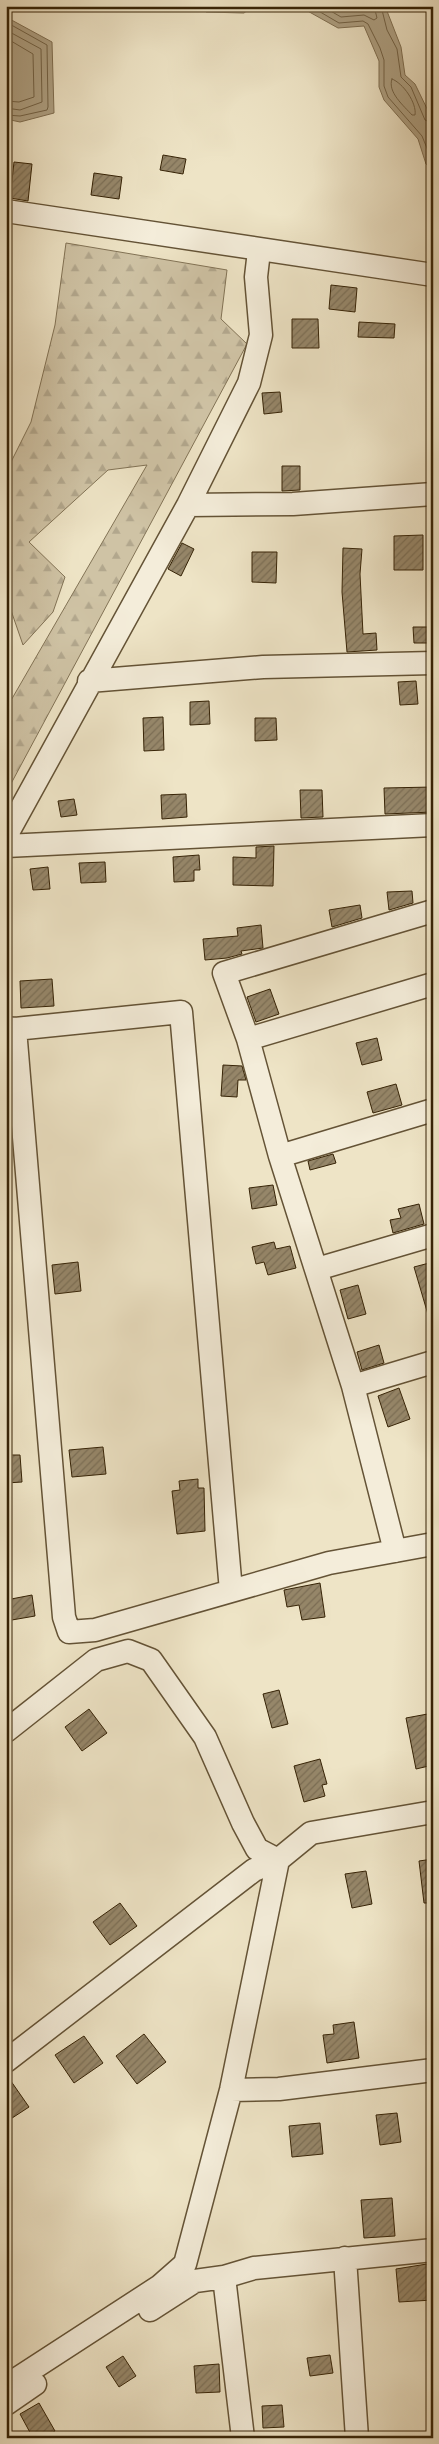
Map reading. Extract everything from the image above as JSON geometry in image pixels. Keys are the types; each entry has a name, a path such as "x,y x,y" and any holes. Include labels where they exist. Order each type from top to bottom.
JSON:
{"street":[{"path":"6,212 433,275"},
{"path":"6,836 89,681 188,505 250,383 262,335 256,277 259,250"},
{"path":"188,505 293,504 433,494"},
{"path":"89,681 263,667 433,663"},
{"path":"6,846 433,825"},
{"path":"395,1551 353,1386 280,1156 248,1039 224,973 433,912"},
{"path":"248,1039 433,984"},
{"path":"231,1591 181,1012 11,1029 64,1617 69,1632 95,1630 329,1563 433,1544"},
{"path":"280,1156 433,1110"},
{"path":"317,1269 433,1235"},
{"path":"353,1386 433,1362"},
{"path":"6,1731 96,1660 128,1651 151,1660 205,1737 243,1823 258,1849 278,1860"},
{"path":"6,2061 254,1870 278,1860 311,1833 433,1812"},
{"path":"6,2386 160,2286 185,2264 231,2090 278,1860"},
{"path":"231,2090 279,2089 433,2070"},
{"path":"6,2404 86,2350 195,2281 224,2277 254,2268 433,2250"},
{"path":"345,2258 357,2438"},
{"path":"224,2277 243,2438"}],"green space":[{"path":"66,243 227,270 221,319 247,344 6,793 6,709 147,465 108,470 29,542 65,577 53,612 23,645 6,596 6,472 31,422 55,325"}],"water":[{"path":"203,6 253,6 244,13 206,12"},
{"path":"271,6 385,6 401,47 405,75 415,84 433,121 433,170 426,164 418,139 384,100 379,87 379,61 364,26 338,28 304,9 288,11"},
{"path":"6,17 52,42 54,113 20,122 6,119"}],"building":[{"path":"163,155 186,159 183,174 160,170"},
{"path":"14,162 32,164 28,201 10,198"},
{"path":"94,173 122,177 119,199 91,195"},
{"path":"331,285 357,288 355,312 329,309"},
{"path":"292,319 318,319 319,348 292,348"},
{"path":"359,322 395,324 394,338 358,337"},
{"path":"280,392 282,412 264,414 262,393"},
{"path":"282,466 300,466 300,490 282,491"},
{"path":"423,535 423,570 394,570 394,536"},
{"path":"182,543 194,549 181,576 168,569"},
{"path":"343,548 362,549 360,574 363,634 376,633 377,650 347,652 342,592"},
{"path":"252,552 277,552 276,583 252,582"},
{"path":"413,627 433,627 433,643 414,643"},
{"path":"416,681 418,704 400,705 398,682"},
{"path":"209,701 210,724 190,725 190,702"},
{"path":"163,717 164,750 144,751 143,718"},
{"path":"255,718 276,718 277,740 255,741"},
{"path":"433,787 433,812 385,814 384,788"},
{"path":"300,790 322,790 323,817 301,818"},
{"path":"186,794 187,817 162,819 161,795"},
{"path":"74,799 77,815 61,817 58,801"},
{"path":"274,846 273,886 233,885 233,857 256,858 256,847"},
{"path":"199,855 200,870 194,870 194,881 174,882 173,857"},
{"path":"105,862 106,882 81,883 79,863"},
{"path":"48,867 50,889 33,890 30,869"},
{"path":"412,891 413,903 389,910 387,892"},
{"path":"360,905 362,918 332,927 329,910"},
{"path":"261,925 263,948 241,951 242,954 227,958 205,960 203,939 238,936 237,928"},
{"path":"52,979 54,1006 21,1008 20,981"},
{"path":"270,989 279,1014 256,1022 247,997"},
{"path":"377,1038 382,1060 362,1065 356,1043"},
{"path":"223,1065 242,1066 246,1080 238,1080 237,1097 221,1096"},
{"path":"396,1084 402,1105 373,1113 367,1092"},
{"path":"333,1154 336,1163 310,1170 308,1161"},
{"path":"273,1185 277,1205 252,1209 249,1188"},
{"path":"419,1204 424,1224 393,1233 390,1220 401,1218 398,1209"},
{"path":"274,1242 276,1249 290,1246 296,1268 268,1275 264,1262 256,1264 252,1247"},
{"path":"78,1262 81,1291 55,1294 52,1265"},
{"path":"433,1262 433,1318 429,1318 414,1267"},
{"path":"358,1285 366,1314 348,1319 340,1290"},
{"path":"379,1345 384,1363 362,1370 357,1352"},
{"path":"399,1388 410,1419 388,1427 378,1396"},
{"path":"103,1447 106,1474 72,1477 69,1450"},
{"path":"6,1455 20,1455 22,1482 6,1483"},
{"path":"198,1479 198,1488 204,1488 205,1531 177,1534 172,1491 180,1490 179,1481"},
{"path":"320,1583 325,1617 302,1620 299,1605 287,1607 284,1590"},
{"path":"32,1595 35,1616 6,1621 6,1600"},
{"path":"279,1690 288,1724 272,1728 263,1694"},
{"path":"89,1709 107,1733 82,1751 65,1727"},
{"path":"433,1713 433,1765 416,1769 406,1718"},
{"path":"320,1759 327,1784 322,1785 325,1796 304,1802 294,1766"},
{"path":"433,1859 433,1903 424,1903 419,1861"},
{"path":"366,1871 372,1904 352,1908 345,1874"},
{"path":"120,1903 137,1926 110,1945 93,1922"},
{"path":"354,2022 359,2058 327,2063 323,2035 334,2034 333,2025"},
{"path":"144,2034 166,2062 137,2084 116,2056"},
{"path":"84,2036 103,2063 74,2083 55,2055"},
{"path":"6,2074 29,2107 6,2122"},
{"path":"397,2113 401,2142 380,2145 376,2115"},
{"path":"320,2123 323,2154 292,2157 289,2126"},
{"path":"392,2198 395,2236 364,2238 361,2200"},
{"path":"433,2263 433,2300 399,2302 396,2269"},
{"path":"330,2355 333,2373 310,2376 307,2358"},
{"path":"123,2356 136,2376 119,2387 106,2367"},
{"path":"219,2364 220,2392 196,2393 194,2366"},
{"path":"39,2403 55,2431 44,2438 33,2438 20,2414"},
{"path":"282,2405 284,2427 263,2428 262,2406"}]}
